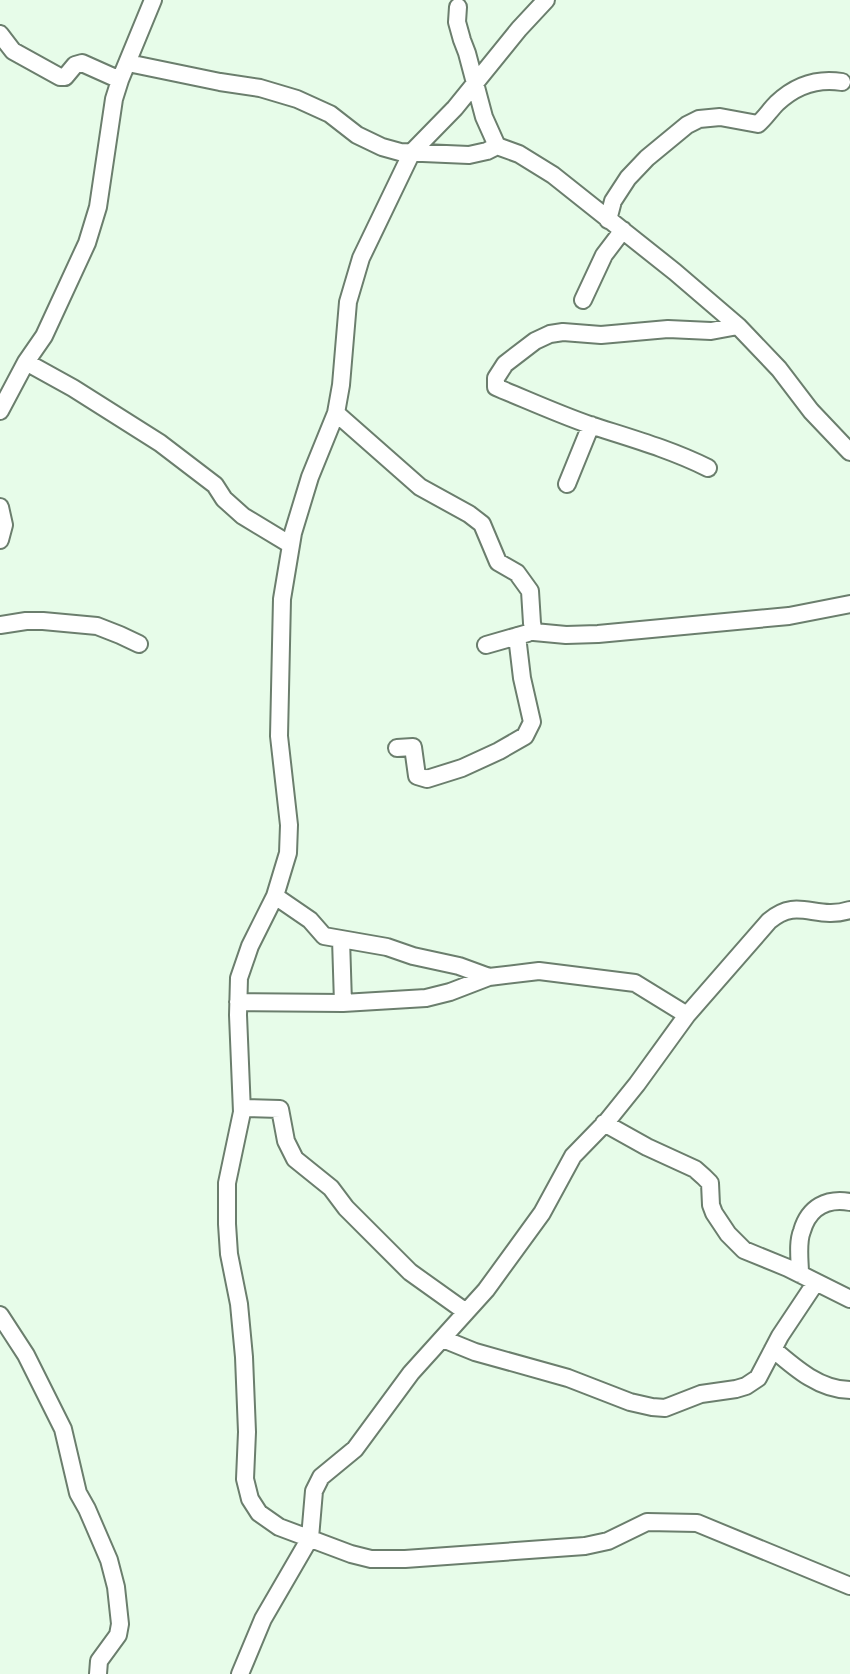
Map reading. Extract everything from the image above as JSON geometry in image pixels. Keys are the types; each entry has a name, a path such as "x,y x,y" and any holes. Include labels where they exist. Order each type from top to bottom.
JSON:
{"street":[{"path":"0,411 26,362 44,336 93,225 98,207 114,99 153,0"},
{"path":"546,0 519,29 475,84 412,152 361,258 348,302 341,385 336,413 310,477 291,545 282,599 279,736 290,825 288,854 275,896 247,954 239,978 242,1108 226,1196 230,1254 239,1304 244,1358 245,1479 250,1499 259,1512 279,1527 351,1554 385,1560 585,1546 608,1541 647,1522 697,1523 850,1586"},
{"path":"458,7 458,22 484,117 497,146 519,154 553,175 675,272 738,326 779,369 812,411 850,452"},
{"path":"0,34 13,51 60,77 65,77 75,64 82,63 120,80"},
{"path":"128,63 260,88 297,99 330,114 357,135 382,147 400,152 469,155 497,146"},
{"path":"608,220 613,201 628,178 647,158 687,125 699,119 720,117 758,124 790,92 816,81 842,82"},
{"path":"583,300 604,255 623,230"},
{"path":"708,468 650,444 591,425 503,390 496,387 496,378 505,364 521,350 550,334 563,332 601,335 668,328 711,331 738,326"},
{"path":"26,362 73,388 160,443 215,485 224,499 243,516 291,545"},
{"path":"336,413 420,487 469,514 482,524 498,562 517,573 530,591 534,632"},
{"path":"567,483 591,425"},
{"path":"0,507 4,525 0,540"},
{"path":"486,645 534,632 566,635 598,634 789,615 850,604"},
{"path":"0,625 43,621 97,626 139,644"},
{"path":"397,748 413,747 417,776 427,779 462,768 500,751 525,736 532,722 522,678 517,636"},
{"path":"275,896 310,920 322,934 387,947 489,976"},
{"path":"240,1674 263,1619 310,1538 314,1491 317,1483 321,1477 355,1449 411,1373 443,1340 522,1242 542,1214 573,1156 637,1084 687,1015 769,921 782,911 797,909 829,915 850,910"},
{"path":"341,939 343,1003"},
{"path":"238,1002 343,1003 426,998 450,992 489,976 538,971 626,982 647,990 687,1015"},
{"path":"242,1108 280,1109 286,1142 291,1155 331,1188 346,1208 410,1272 466,1312"},
{"path":"604,1123 647,1147 694,1169 710,1183 710,1202 714,1213 737,1245 761,1259 800,1274 850,1299"},
{"path":"800,1274 801,1231 813,1211 830,1200 850,1202"},
{"path":"443,1340 475,1352 568,1378 630,1402 665,1408 701,1394 746,1386 758,1378 773,1349 816,1282"},
{"path":"0,1315 26,1355 63,1429 78,1493 99,1537 116,1587 120,1624 118,1635 99,1661 98,1674"},
{"path":"773,1349 797,1369 828,1387 850,1390"}]}
